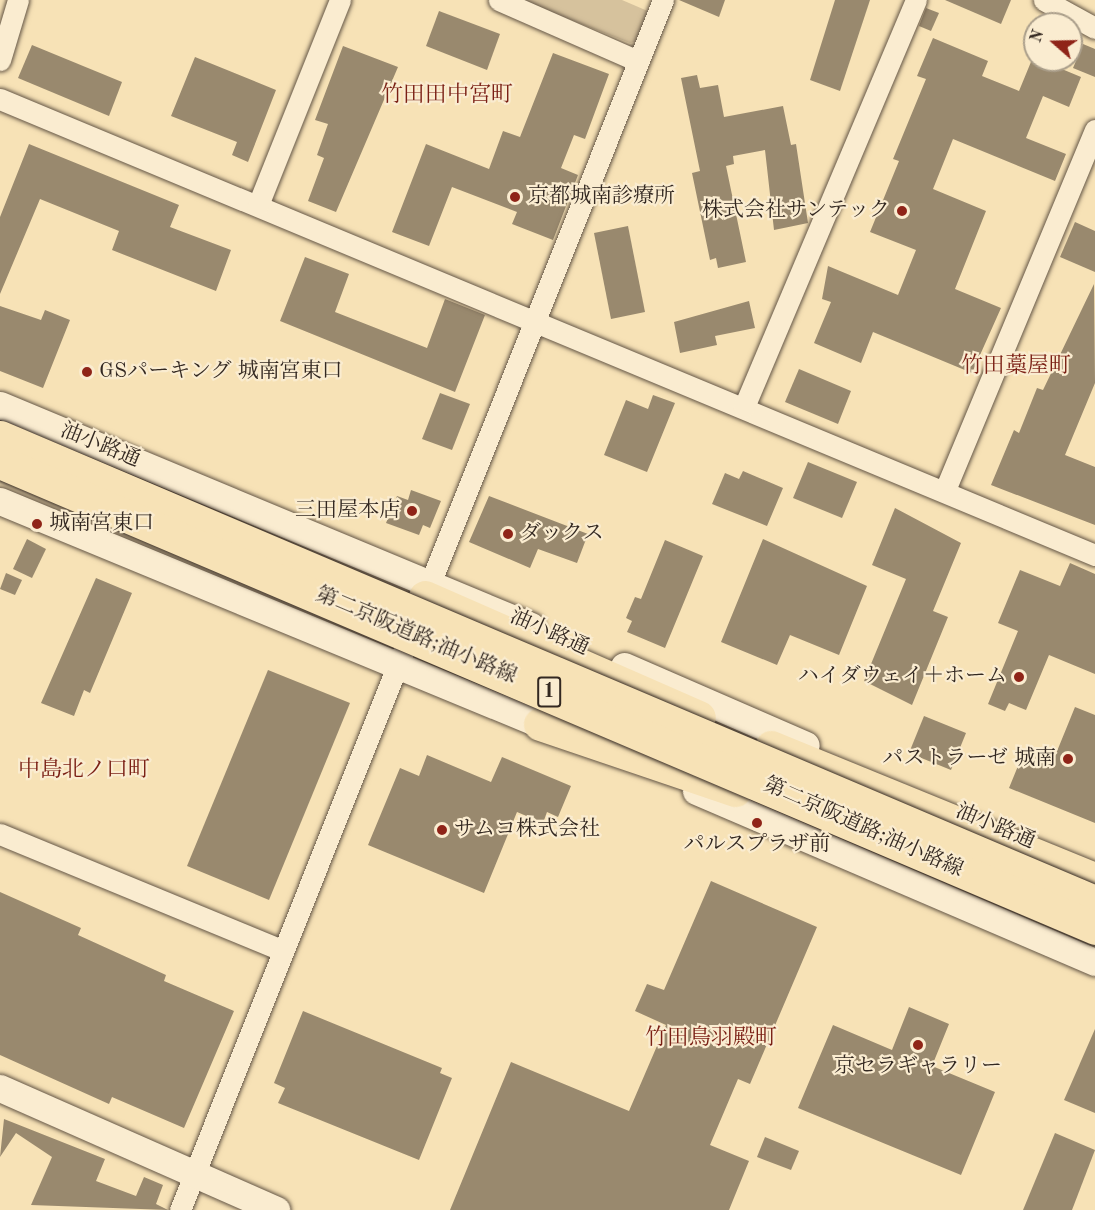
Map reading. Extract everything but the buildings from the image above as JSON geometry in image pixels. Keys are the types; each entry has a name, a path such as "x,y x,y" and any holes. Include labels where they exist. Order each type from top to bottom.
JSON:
{"highway":[{"name":"第二京阪道路;油小路線","path":"0,437 1095,902"},
{"name":"第二京阪道路;油小路線","path":"0,462 1095,928"},
{"path":"428,589 717,725 1095,879"},
{"path":"540,724 723,785 1095,944"}],"street":[{"path":"0,60 18,0"},
{"path":"258,205 340,0"},
{"path":"499,0 639,62"},
{"path":"180,1210 282,950 400,664 663,0"},
{"path":"744,407 915,0"},
{"path":"1044,0 1095,28"},
{"path":"0,99 945,490 1095,555"},
{"path":"945,490 1095,130"},
{"name":"油小路通","path":"0,405 284,521 428,589 1095,867"},
{"path":"0,501 400,664 1095,962"},
{"path":"0,834 282,950"},
{"path":"0,1088 276,1210"}],"shaded area":[{"path":"520,0 622,0 650,12 638,41 630,43"}],"place":[{"name":"京都城南診療所","path":"515,197"},
{"name":"株式会社サンテック","path":"902,211"},
{"name":"GSパーキング 城南宮東口","path":"87,372"},
{"name":"三田屋本店","path":"412,511"},
{"name":"城南宮東口","path":"37,524"},
{"name":"ダックス","path":"508,534"},
{"name":"ハイダウェイ＋ホーム","path":"1019,677"},
{"name":"パストラーゼ 城南","path":"1068,759"},
{"name":"パルスプラザ前","path":"757,823"},
{"name":"サムコ株式会社","path":"442,830"},
{"name":"京セラギャラリー","path":"918,1045"}],"district":[{"name":"竹田田中宮町","path":"447,96"},
{"name":"竹田藁屋町","path":"1016,367"},
{"name":"中島北ノ口町","path":"84,771"},
{"name":"竹田鳥羽殿町","path":"711,1039"}]}
